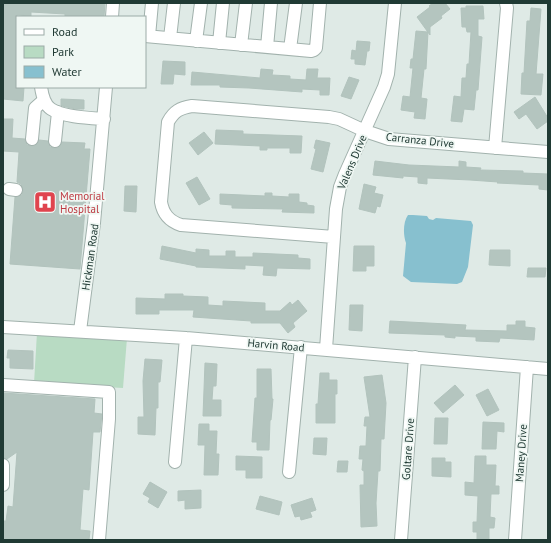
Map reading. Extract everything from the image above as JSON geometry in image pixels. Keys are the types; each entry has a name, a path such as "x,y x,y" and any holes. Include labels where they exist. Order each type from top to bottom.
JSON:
{"street":[{"path":"112,16 113,3"},
{"path":"152,3 147,36 310,51 316,48 320,3"},
{"path":"170,38 174,3"},
{"path":"196,41 201,3"},
{"path":"219,43 223,3"},
{"path":"241,45 246,3"},
{"path":"268,47 271,3"},
{"path":"290,49 296,3"},
{"name":"Valens Drive","path":"326,349 336,209 340,188 384,87 388,74 395,3"},
{"path":"495,148 507,8 506,3"},
{"path":"41,88 44,100 50,108 58,112 104,119"},
{"name":"Hickman Road","path":"80,331 91,202 104,119 106,88"},
{"path":"32,140 35,108 44,100"},
{"name":"Carranza Drive","path":"334,237 180,225 172,222 162,210 161,202 168,122 172,114 177,110 192,106 329,117 339,119 365,131 389,139 548,152"},
{"path":"55,141 58,112"},
{"name":"Harvin Road","path":"3,327 186,338 548,369"},
{"path":"175,462 186,338"},
{"path":"289,472 301,347"},
{"name":"Goltare Drive","path":"401,540 415,357"},
{"name":"Maney Drive","path":"515,540 527,367"},
{"path":"3,385 109,392 109,419 99,540"},
{"path":"3,465 3,485"}],"green space":[{"path":"37,333 127,338 123,388 34,383"}],"water":[{"path":"408,215 427,216 429,219 433,220 436,218 471,221 473,225 468,267 462,282 457,284 411,282 403,276 406,243 404,229 405,221"}],"building":[{"path":"3,3 105,3 104,16 65,16 65,14 31,12 31,16 17,15 16,88 24,88 23,101 3,99"},
{"path":"433,3 445,3 450,9 441,16 442,18 430,27 430,35 417,17"},
{"path":"466,6 483,6 484,19 478,19 478,36 482,37 478,90 476,90 474,110 464,109 462,122 451,121 454,96 461,97 462,78 466,78 467,64 469,64 471,32 467,32 466,27 462,27 461,8 466,8"},
{"path":"531,8 541,9 536,74 543,74 541,95 521,94 522,73 524,73 527,21 530,21"},
{"path":"416,31 428,32 426,69 424,69 421,98 427,99 425,119 414,118 415,112 401,110 403,96 410,97 413,68 410,68 411,59 413,59"},
{"path":"357,41 370,42 365,65 355,64 355,59 351,59 352,50 356,51"},
{"path":"163,61 185,62 185,75 174,74 173,84 161,84"},
{"path":"261,69 273,70 272,75 290,76 290,79 306,80 307,69 318,69 317,78 330,78 329,95 320,95 320,90 302,89 302,92 220,87 220,85 191,85 192,72 260,78"},
{"path":"349,77 359,80 351,99 341,96"},
{"path":"535,97 548,118 548,121 537,129 526,114 519,119 514,112"},
{"path":"61,99 84,100 84,109 62,106"},
{"path":"3,119 13,119 12,138 25,139 27,145 35,146 39,140 48,141 50,147 54,148 58,148 62,142 85,143 84,149 90,149 80,269 10,264 15,197 22,195 23,191 21,184 17,182 19,152 3,151"},
{"path":"216,130 243,131 243,134 302,136 301,153 290,153 290,148 267,148 267,150 260,150 260,146 215,144"},
{"path":"204,132 213,143 198,155 189,143"},
{"path":"316,140 330,143 323,172 311,169 316,149 314,148"},
{"path":"375,161 409,165 459,167 459,161 466,162 466,167 481,168 480,170 523,171 523,173 548,174 548,190 539,189 539,185 470,180 427,178 427,184 418,183 418,177 403,176 403,178 373,175"},
{"path":"197,177 210,199 199,205 186,183"},
{"path":"364,184 376,187 374,193 383,195 380,207 377,206 375,213 359,209"},
{"path":"125,186 137,186 136,212 124,211"},
{"path":"265,193 272,193 272,196 289,197 289,194 299,194 299,202 314,206 314,213 282,212 283,209 232,208 232,205 220,204 220,194 265,196"},
{"path":"162,246 196,253 196,249 209,250 209,256 226,256 226,251 235,251 235,257 253,257 253,253 298,255 298,258 310,259 310,269 277,268 276,276 263,275 264,266 245,265 245,269 196,267 160,259"},
{"path":"354,246 374,246 374,266 366,266 366,271 353,271"},
{"path":"490,250 510,250 510,266 489,265"},
{"path":"528,268 546,268 545,277 527,277"},
{"path":"165,294 183,294 183,296 208,297 208,305 223,306 223,301 265,303 265,311 280,311 290,302 292,305 298,300 307,311 293,323 295,327 288,333 280,323 251,323 251,321 193,317 194,310 159,310 159,314 136,314 136,298 165,299"},
{"path":"350,305 363,305 362,331 349,330"},
{"path":"390,321 466,325 465,330 507,331 507,325 516,325 516,321 525,321 525,327 535,328 534,340 500,338 499,342 476,341 476,337 455,336 455,338 445,337 445,335 389,333"},
{"path":"8,350 33,351 33,369 10,368 10,358 7,358"},
{"path":"145,359 162,360 160,382 158,382 158,408 156,408 155,435 138,434 138,417 144,417 143,381"},
{"path":"205,363 217,364 216,386 213,386 212,400 221,400 221,416 203,416"},
{"path":"257,369 271,369 273,399 270,420 269,450 257,450 257,442 252,442 255,398 257,398"},
{"path":"320,373 329,373 329,380 337,380 337,394 335,394 335,423 316,423 316,404 318,404"},
{"path":"382,375 386,403 384,439 381,439 380,471 378,471 376,503 377,526 361,527 360,485 364,485 364,471 362,470 363,459 359,459 360,446 366,446 367,426 364,426 365,417 370,417 364,377"},
{"path":"455,385 464,395 443,413 434,403"},
{"path":"488,389 499,410 487,416 476,395"},
{"path":"3,393 95,399 94,413 102,414 100,432 93,432 89,490 83,489 80,530 90,531 89,540 3,540 3,521 6,521 8,506 13,507 17,452 7,459 3,458"},
{"path":"435,418 448,418 447,444 434,444"},
{"path":"483,422 504,423 504,432 497,431 496,449 482,449"},
{"path":"199,424 209,424 209,431 217,431 216,454 219,454 218,475 204,475 205,445 198,445"},
{"path":"314,438 327,438 326,455 313,454"},
{"path":"236,456 262,457 262,478 246,478 246,470 236,470"},
{"path":"475,456 486,456 486,465 496,465 495,486 499,486 499,494 491,494 490,517 495,518 494,528 489,528 489,540 477,540 477,532 473,532 473,522 477,522 478,496 465,495 465,482 474,483"},
{"path":"432,458 445,458 445,462 451,462 451,477 432,476"},
{"path":"338,461 348,461 347,472 337,472"},
{"path":"150,482 167,492 158,508 148,502 150,498 143,494"},
{"path":"201,490 201,508 185,509 185,500 178,501 178,491"},
{"path":"260,496 282,502 279,515 256,509"},
{"path":"312,498 316,510 310,512 312,517 301,520 300,516 295,517 291,505"}],"place":[{"name":"Memorial Hospital","path":"45,202"}]}
